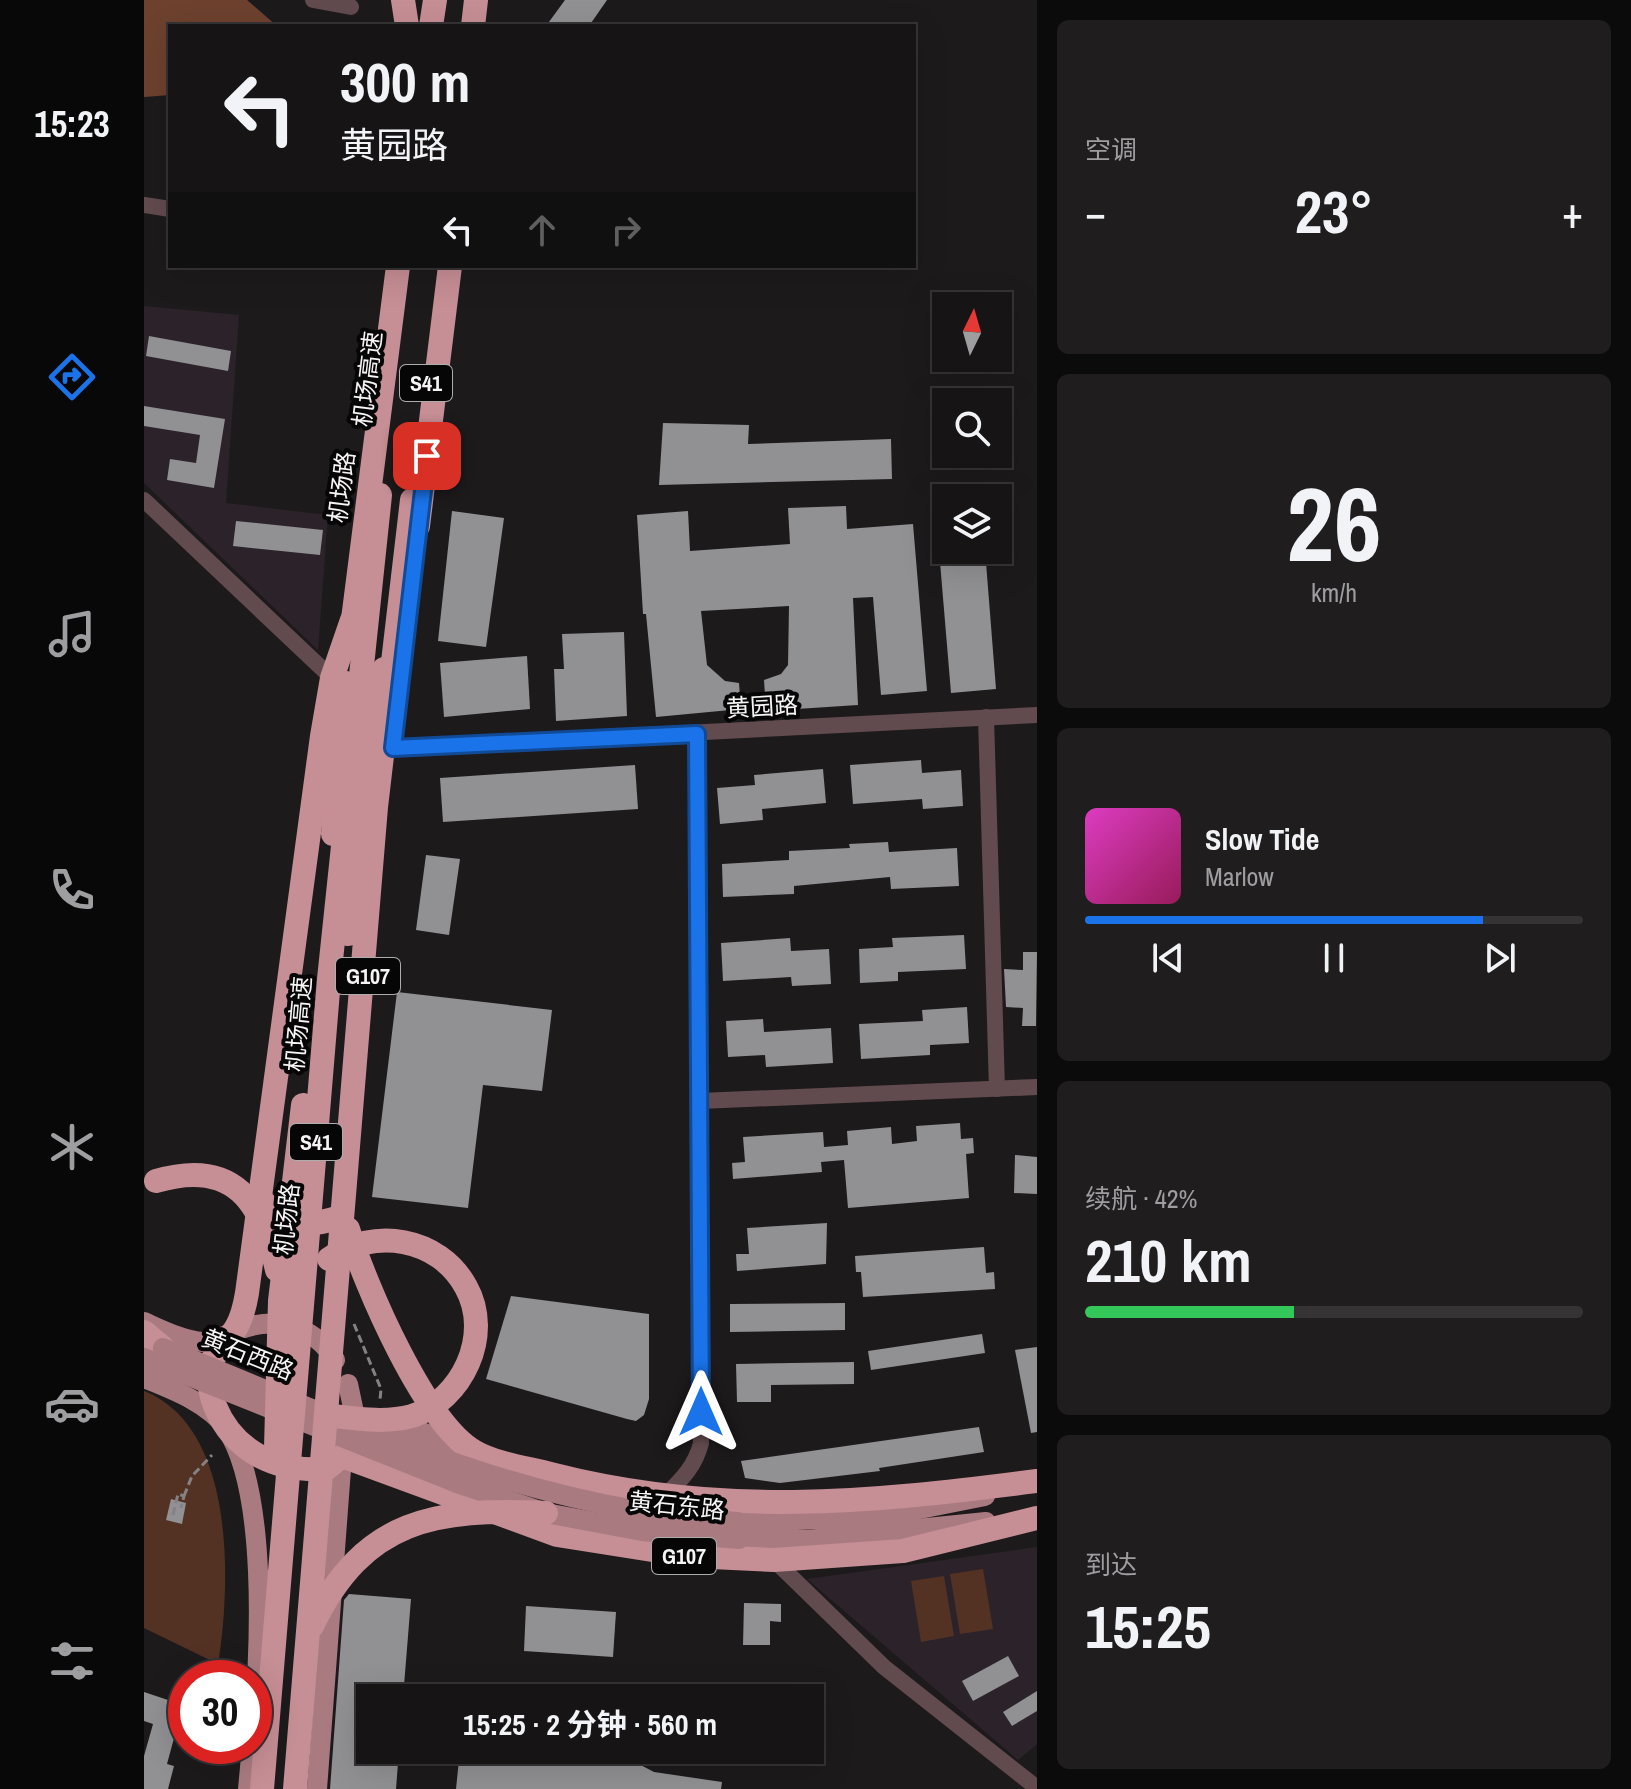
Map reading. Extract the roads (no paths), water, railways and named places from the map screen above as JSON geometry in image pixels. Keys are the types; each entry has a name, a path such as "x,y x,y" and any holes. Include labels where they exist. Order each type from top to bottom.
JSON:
{"highway":[{"path":"403,0 407,24"},
{"path":"431,24 435,0"},
{"path":"441,24 445,0"},
{"name":"机场路","path":"293,1789 301,1651 302,1365 336,933 352,620 398,268"},
{"name":"机场高速","path":"264,1789 329,979 370,583 410,268"},
{"name":"S41","path":"293,1789 376,807 441,268"},
{"name":"机场路","path":"341,1210 407,615 450,268"},
{"name":"机场路","path":"264,1789 274,1660 280,1301 336,933 376,700 385,666 407,615"},
{"name":"机场路","path":"234,1331 247,1293 307,841 332,678 352,620"},
{"path":"144,1187 175,1175 204,1176 229,1184 249,1199 267,1229 278,1275 280,1301"},
{"path":"261,1199 273,1214 292,1224 316,1225 341,1210"},
{"name":"G107","path":"341,1210 363,1269 426,1401 475,1452 578,1481 664,1497 719,1503 809,1504 1036,1481"},
{"path":"306,1298 318,1272 343,1249 388,1239 427,1249 442,1259 467,1288 473,1305 473,1350 466,1373 453,1390 432,1407 410,1416 329,1423"},
{"path":"234,1331 217,1350 209,1380 213,1401 226,1429 248,1450 283,1466 326,1469 342,1456"},
{"path":"388,1474 382,1457 383,1446 408,1428"},
{"path":"466,1504 457,1489 457,1470 461,1460 475,1452"},
{"name":"G107","path":"342,1456 522,1525 586,1542 690,1556 774,1560 903,1551 1037,1518"},
{"path":"301,1651 339,1580 396,1533 452,1513 546,1513"}],"main road":[{"path":"327,1347 341,1210"},
{"path":"144,1322 205,1342 267,1322 283,1323 305,1331 327,1347 364,1406 408,1428 475,1452"},
{"name":"黄石西路","path":"149,1345 329,1423"},
{"path":"144,1378 194,1401 226,1429 243,1470 254,1536 259,1605 258,1660"},
{"path":"317,1789 342,1456 355,1417 348,1384"},
{"name":"黄石东路","path":"329,1423 483,1493 546,1513 642,1531 739,1531 906,1513 1036,1481"},
{"name":"黄石东路","path":"329,1423 546,1494 739,1531 808,1540 1037,1518"},
{"path":"272,1675 279,1671 302,1673 325,1684"},
{"path":"248,1789 250,1764"}],"street":[{"path":"313,0 351,7"},
{"path":"144,205 168,209"},
{"path":"144,500 332,678"},
{"name":"黄园路","path":"393,748 1037,715"},
{"path":"986,717 997,1089"},
{"path":"664,1497 686,1475 701,1443 697,734"},
{"path":"700,1101 1037,1087"},
{"path":"774,1560 895,1676 941,1715 1034,1777"}]}
